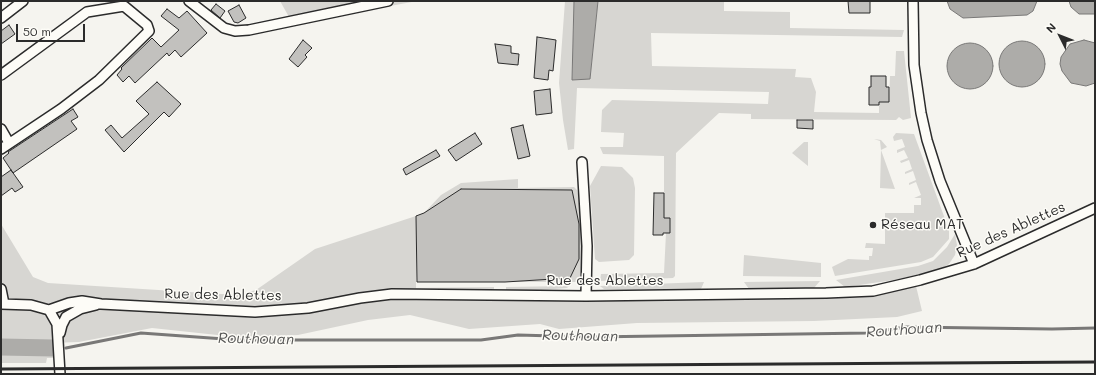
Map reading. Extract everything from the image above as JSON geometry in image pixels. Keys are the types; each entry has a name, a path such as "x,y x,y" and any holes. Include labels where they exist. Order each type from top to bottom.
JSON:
{"street":[{"path":"1,18 23,1"},
{"path":"189,1 224,28 235,31 249,30 388,1"},
{"path":"913,1 914,65 920,113 940,181 974,264"},
{"path":"1,75 86,12 124,6 147,25 149,32 99,80 61,109 1,149"},
{"path":"1,129 9,143"},
{"path":"582,162 587,246 586,296"},
{"name":"Rue des Ablettes","path":"49,310 69,303 82,301 101,304 255,312 308,308 360,298 392,294 586,296 873,291 920,280 974,264 1095,208"},
{"path":"1,290 3,304 37,306 49,310 57,324 59,337 60,374"},
{"name":"Rue des Ablettes","path":"59,337 66,317 80,309 101,304"}],"shaded area":[{"path":"280,1 417,1 342,15 340,6 289,17"},
{"path":"565,1 574,1 572,80 590,78 598,1 724,1 724,11 790,12 790,28 904,30 902,37 651,33 652,66 796,69 795,77 811,78 816,92 814,112 879,113 879,102 889,102 890,76 895,76 896,51 904,51 911,118 903,120 899,117 896,120 751,119 751,114 719,113 676,153 675,276 673,278 600,281 601,274 664,273 666,233 670,232 670,218 664,218 664,156 603,154 600,147 623,147 624,133 601,132 602,110 612,100 768,104 769,92 577,88 574,149 568,150 559,83"},
{"path":"574,1 598,1 590,79 572,80"},
{"path":"947,1 1037,1 1033,11 1027,15 963,18 950,9"},
{"path":"1069,1 1095,1 1095,14 1079,14 1071,7"},
{"path":"1084,40 1095,43 1095,83 1086,86 1071,83 1062,71 1060,64 1061,57 1070,44"},
{"path":"1017,41 1027,41 1035,45 1041,51 1045,59 1045,69 1041,77 1035,83 1027,87 1017,87 1009,83 1003,77 999,69 999,59 1003,51 1009,45"},
{"path":"970,43 983,47 989,53 993,66 989,79 983,85 970,89 957,85 951,79 947,66 951,53 957,47"},
{"path":"896,133 914,134 949,230 949,239 933,257 921,262 835,276 832,267 848,259 869,260 869,256 872,256 873,248 865,248 866,243 885,244 885,213 914,213 914,205 921,205 921,198 914,198 921,195 916,182 909,185 909,183 916,180 913,171 905,174 905,172 912,169 909,160 901,163 900,161 908,158 904,150 897,153 897,150 905,147 902,139 894,141 893,137"},
{"path":"874,139 881,140 887,147 881,150 880,141"},
{"path":"804,142 808,142 808,166 792,153"},
{"path":"881,150 895,189 880,188"},
{"path":"601,166 622,167 633,178 635,188 634,255 629,260 599,262 595,259 590,186"},
{"path":"518,179 518,188 574,187 577,190 583,214 584,271 576,282 505,282 555,279 564,271 424,213 441,195 461,183"},
{"path":"416,216 416,288 494,287 494,290 416,290 415,298 749,299 859,296 916,286 922,311 897,317 814,321 637,323 559,329 540,324 469,329 410,315 368,320 298,335 236,337 152,328 79,342 50,343 55,358 47,358 46,363 1,363 1,224 33,277 48,283 237,295 256,290 315,249"},
{"path":"955,234 957,245 955,255 949,264 939,270 894,280 845,287 836,280 918,266 933,261 947,247"},
{"path":"744,255 821,263 821,277 743,276"},
{"path":"820,281 814,288 749,289 744,282"},
{"path":"704,282 701,289 604,289 600,286"},
{"path":"569,286 567,288 506,291 506,287"}],"building":[{"path":"848,1 870,1 870,13 849,13"},
{"path":"216,4 225,11 220,18 211,10"},
{"path":"239,5 246,18 238,23 234,22 228,11"},
{"path":"167,9 179,18 187,11 207,33 181,57 175,50 169,56 167,53 135,83 129,76 123,82 117,75 122,69 121,68 152,38 161,47 179,30 161,16"},
{"path":"9,25 15,34 1,44 1,31"},
{"path":"537,37 556,40 553,71 549,70 548,80 534,78"},
{"path":"303,40 312,48 305,55 307,57 298,67 289,59"},
{"path":"495,44 511,46 511,53 519,54 518,65 498,63"},
{"path":"871,76 886,76 886,87 889,87 889,102 879,102 879,105 869,105 869,87 871,87"},
{"path":"157,82 181,104 169,117 164,112 124,152 105,130 111,125 122,138 149,114 136,101"},
{"path":"550,89 552,113 536,115 534,91"},
{"path":"73,109 78,117 71,121 77,129 13,173 3,158 9,153 8,152"},
{"path":"797,120 813,120 813,129 797,128"},
{"path":"523,125 530,156 518,159 511,128"},
{"path":"475,133 482,144 456,161 448,150"},
{"path":"436,150 440,156 406,175 403,169"},
{"path":"11,170 23,187 15,192 12,188 1,196 1,177"},
{"path":"461,189 572,190 579,224 579,259 570,278 505,282 417,282 416,216 424,213"},
{"path":"654,193 664,193 664,218 670,218 670,233 653,235"}],"waterway":[{"name":"Routhouan","path":"66,348 141,333 238,340 481,340 518,335 590,337 868,333 906,327 1052,329 1095,328"},
{"name":"Routhouan","path":"1,347 53,348"}],"railway":[{"path":"1,369 1095,362"}],"place":[{"name":"Réseau MAT","path":"873,225"}]}
